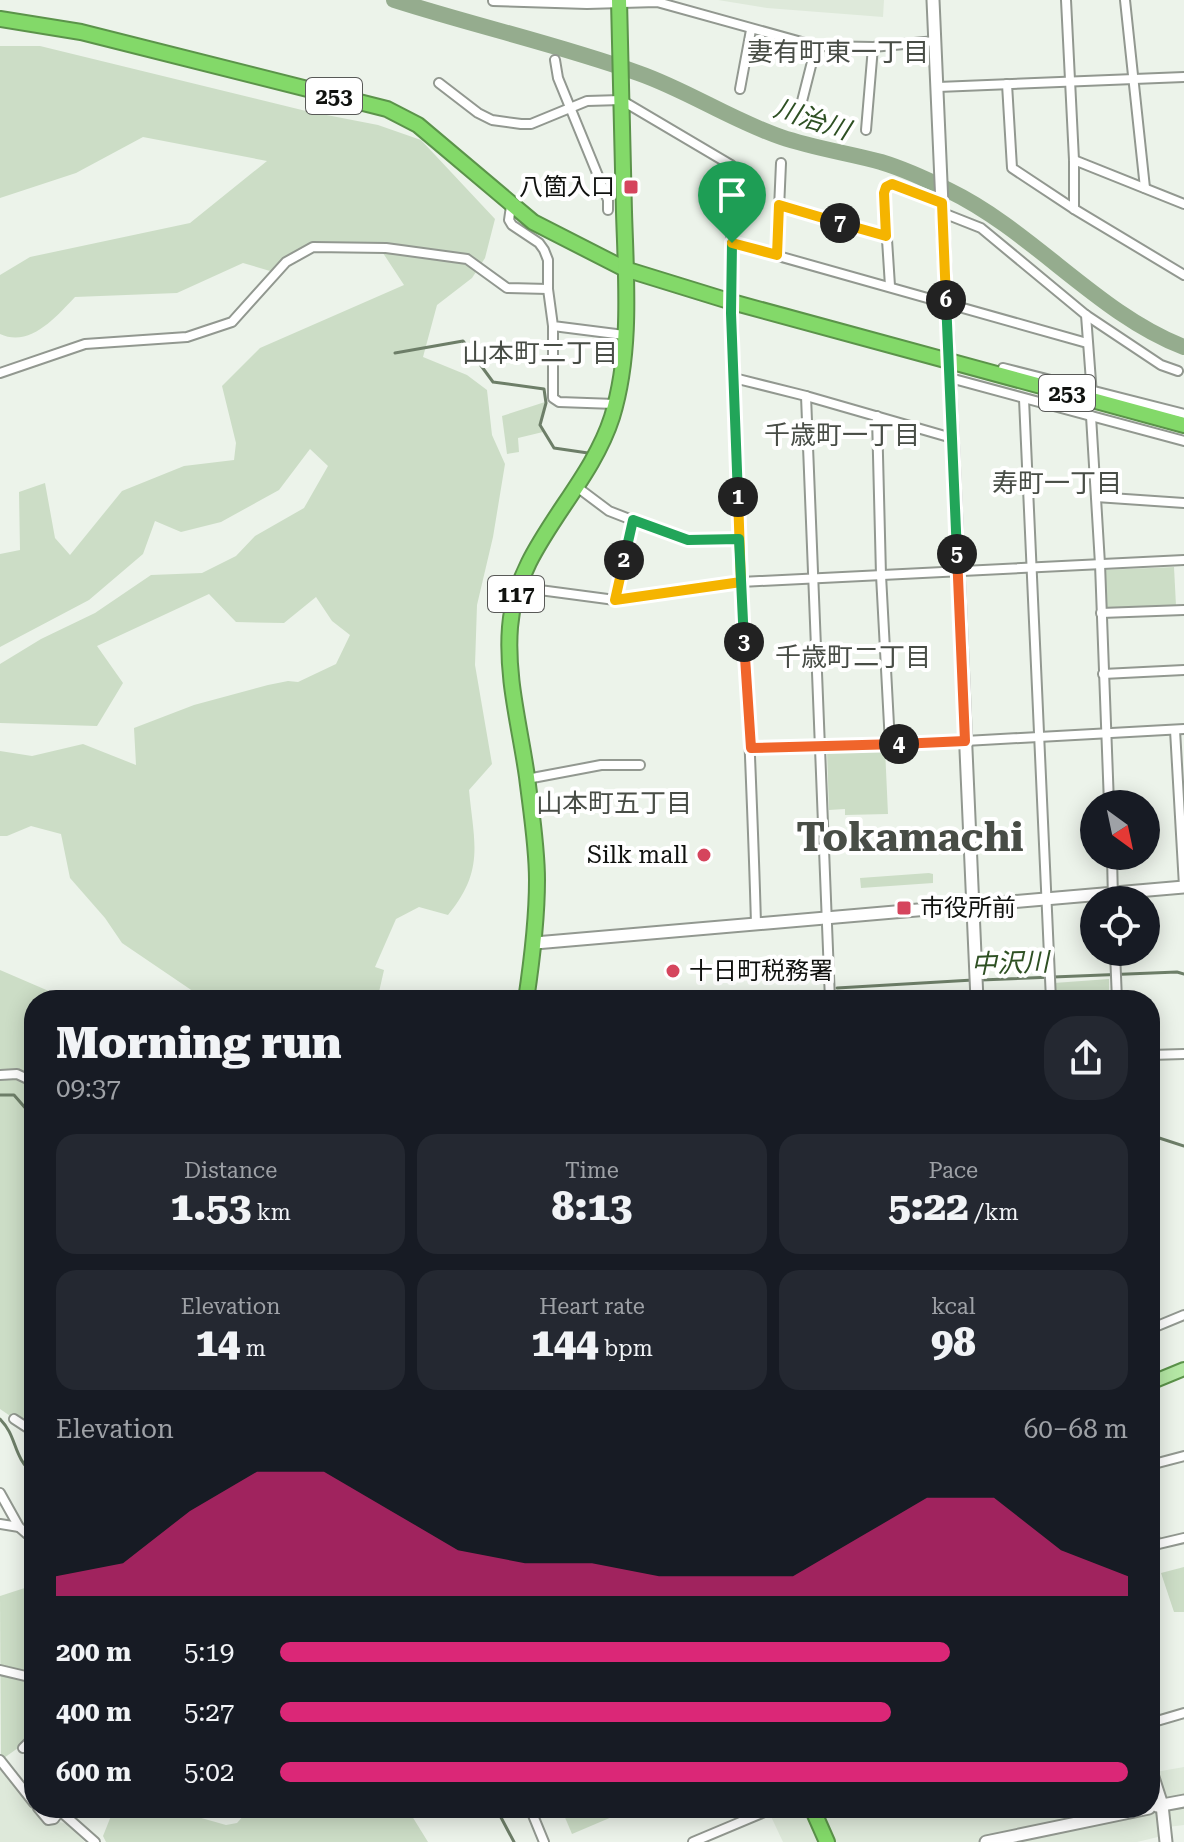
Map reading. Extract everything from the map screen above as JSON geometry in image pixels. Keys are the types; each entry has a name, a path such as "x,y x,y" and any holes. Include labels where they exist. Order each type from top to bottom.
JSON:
{"highway":[{"name":"117","path":"528,990 535,943 537,876 527,779 509,667 510,625 517,587 534,552 604,439 620,382 625,269 619,1"},
{"name":"253","path":"0,19 81,32 387,109 418,125 511,206 561,238 625,269 732,302 1092,396 1184,425"},
{"path":"816,1818 827,1842"}],"main road":[{"path":"1160,1379 1184,1369"}],"street":[{"path":"933,0 977,990"},
{"path":"1066,0 1074,209"},
{"path":"1125,0 1145,188"},
{"path":"493,1 575,4 657,2 816,46 873,47 935,41"},
{"path":"740,89 751,30"},
{"path":"798,117 816,46"},
{"path":"866,130 873,47"},
{"path":"555,60 558,78 608,200 608,210"},
{"path":"938,87 1184,77"},
{"path":"439,83 492,120 531,124 587,101 621,100 731,165 739,539 751,748 756,924"},
{"path":"1007,84 1012,168 1184,275"},
{"path":"1074,160 1184,204"},
{"path":"777,255 781,163"},
{"path":"890,286 884,193 886,187 892,184 942,205 981,228 1086,315 1161,365 1178,371"},
{"path":"779,205 886,236"},
{"path":"511,206 509,220 512,225 539,243 548,260 553,326 553,398 559,402 615,404"},
{"path":"732,243 1087,343"},
{"path":"0,373 85,344 187,337 232,322 286,262 313,247 386,248 467,259 507,288 548,289"},
{"path":"1086,315 1092,396 1184,414"},
{"path":"553,326 624,335"},
{"path":"734,378 952,438"},
{"path":"950,378 1184,441"},
{"path":"806,396 830,990"},
{"path":"1024,399 1051,990"},
{"path":"877,416 890,744"},
{"path":"1091,416 1108,790"},
{"path":"577,487 609,511 688,540 739,539"},
{"path":"1096,497 1184,503"},
{"path":"615,600 633,520"},
{"path":"517,587 615,600 741,582 1184,560"},
{"path":"1101,613 1184,610"},
{"path":"1103,674 1184,670"},
{"path":"751,748 1180,730 1184,886 1160,890"},
{"path":"527,779 601,765 640,765"},
{"path":"535,943 1080,898"},
{"path":"1116,966 1117,990"},
{"path":"1160,1055 1184,1054"},
{"path":"0,1075 17,1074 24,1077"},
{"path":"1160,1325 1184,1315"},
{"path":"14,1419 24,1426"},
{"path":"1160,1462 1184,1456"},
{"path":"0,1493 24,1531"},
{"path":"0,1524 19,1527"},
{"path":"1160,1543 1184,1538"},
{"path":"0,1670 24,1676"},
{"path":"1160,1720 1184,1713"},
{"path":"0,1760 24,1790"},
{"path":"1160,1806 1184,1801"},
{"path":"70,1818 95,1842"},
{"path":"534,1818 544,1842"},
{"path":"693,1842 750,1818"},
{"path":"986,1842 1020,1838 1082,1818"},
{"path":"1158,1818 1166,1842"}],"shaded area":[{"path":"718,0 884,0 883,17 767,8"},
{"path":"0,46 40,46 306,111 378,125 421,140 495,219 485,258 472,278 437,305 423,357 467,375 487,390 492,435 505,464 493,537 477,605 475,665 492,764 469,790 474,856 468,884 448,915 419,907 396,919 375,967 384,970 379,990 191,990 122,943 70,878 61,834 31,826 0,836 0,751 32,756 83,744 136,765 134,728 194,705 268,685 298,682 336,664 350,635 332,621 316,597 284,623 236,622 209,594 97,646 123,683 97,726 0,723 0,664 41,639 95,613 151,575 202,573 236,556 255,536 304,508 328,466 310,449 279,490 221,522 181,532 155,521 143,554 89,600 0,647 0,554 20,550 19,492 45,483 55,538 70,555 122,491 184,466 234,460 236,443 222,386 260,348 404,285 381,250 311,243 270,271 243,263 177,293 75,297 42,328 22,337 11,337 0,334 0,275 30,257 190,223 267,161 143,137 76,173 0,198"},
{"path":"545,402 539,426 543,432 518,438 519,452 507,454 502,416"},
{"path":"1174,567 1176,606 1106,609 1104,570"},
{"path":"885,748 888,814 845,815 845,809 829,810 827,751"},
{"path":"933,874 933,883 861,888 860,878"},
{"path":"0,970 46,990 24,990 24,1425 0,1409"},
{"path":"1109,979 1109,990 1054,990 1054,983"},
{"path":"1184,1567 1184,1612 1174,1612 1161,1573"},
{"path":"24,1588 24,1742 1,1760 0,1596"},
{"path":"0,1766 24,1795 24,1818 46,1818 67,1824 85,1842 0,1842"},
{"path":"1184,1767 1184,1825 1168,1827 1162,1836 1137,1842 783,1842 772,1818 1160,1818 1160,1771"},
{"path":"110,1818 201,1818 226,1825 237,1823 242,1818 413,1818 428,1842 106,1842 103,1836"},
{"path":"565,1818 610,1818 572,1834"}],"waterway":[{"name":"川治川","path":"394,0 608,63 656,80 781,137 881,162 923,178 979,207 1123,314 1184,347"},
{"path":"395,353 463,341 493,382 544,389 546,403 540,425 554,448 588,453"},
{"name":"中沢川","path":"981,980 1184,974"},
{"name":"中沢川","path":"837,988 973,980"},
{"path":"0,1095 14,1095 24,1106"},
{"path":"1160,1138 1184,1146"},
{"path":"0,1419 24,1463"},
{"path":"501,1818 514,1842"}],"place":[{"name":"八箇入口","path":"631,187"},
{"name":"Silk mall","path":"704,855"},
{"name":"市役所前","path":"904,908"},
{"name":"十日町税務署","path":"673,971"}],"district":[{"name":"妻有町東一丁目","path":"838,52"},
{"name":"山本町二丁目","path":"540,353"},
{"name":"千歳町一丁目","path":"842,435"},
{"name":"寿町一丁目","path":"1057,483"},
{"name":"千歳町二丁目","path":"853,657"},
{"name":"山本町五丁目","path":"614,803"},
{"name":"Tokamachi","path":"910,837"}],"route":[{"path":"732,243 731,313 741,582 615,600 633,520 688,540 739,539 741,582 751,748 965,741 942,203 892,184 886,187 886,236 779,205 777,255 732,243"}]}
